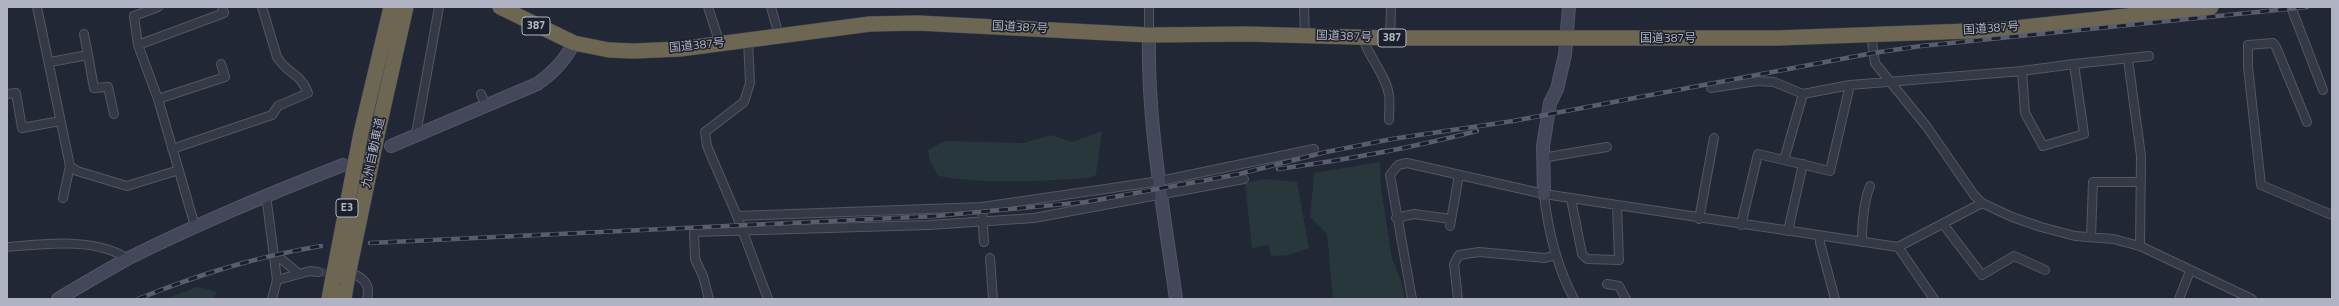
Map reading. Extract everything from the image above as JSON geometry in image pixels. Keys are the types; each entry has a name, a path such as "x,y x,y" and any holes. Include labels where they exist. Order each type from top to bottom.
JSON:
{"highway":[{"name":"九州自動車道","path":"329,299 361,133 391,7"},
{"name":"九州自動車道","path":"344,299 352,278 378,131 406,7"},
{"name":"387","path":"500,7 574,43"},
{"name":"国道387号","path":"574,43 609,50 634,51 720,44 870,24 918,23 1149,35 1247,34 1363,38 1777,38 1996,30 2211,7"}],"street":[{"path":"37,7 50,62 60,121 70,166 63,198"},
{"path":"131,7 134,16 138,44 158,99 195,226"},
{"path":"134,16 158,7"},
{"path":"138,44 224,13 222,7"},
{"path":"172,149 272,115 278,106 308,93 299,76 281,64 277,57 262,7"},
{"path":"416,134 439,7"},
{"path":"708,7 720,44"},
{"path":"771,7 779,36"},
{"path":"1149,7 1148,73 1161,195 1176,299"},
{"path":"1304,7 1305,36"},
{"path":"1390,38 1391,7"},
{"path":"1568,7 1567,38 1557,89 1547,115 1542,158 1546,215 1556,255 1574,299"},
{"path":"2291,7 2323,90"},
{"path":"84,34 94,88 108,87 114,114"},
{"path":"1871,34 1875,63 1927,128 1974,195 1982,203 2012,217 2041,227 2092,237 2113,239 2140,246 2190,271 2252,299"},
{"path":"1363,38 1368,52 1379,70 1389,94 1389,120"},
{"path":"748,40 750,84 744,102 705,132 706,146 737,216 768,299"},
{"path":"391,146 416,134 537,84 553,73 565,60 574,43"},
{"path":"2307,122 2276,46 2273,43 2248,45 2248,68 2261,185 2332,215"},
{"path":"50,62 88,55"},
{"path":"1711,88 1757,81 1774,82 1803,94 1850,85 2022,71 2149,56"},
{"path":"2128,59 2141,156 2140,246"},
{"path":"158,99 225,77 221,64"},
{"path":"2022,71 2025,113 2043,146 2084,134 2074,64"},
{"path":"1741,225 1758,154 1830,171 1850,85"},
{"path":"7,94 16,93 22,128 60,121"},
{"path":"481,94 486,106"},
{"path":"1784,160 1803,94"},
{"path":"1699,219 1714,138"},
{"path":"1542,158 1607,147"},
{"path":"737,216 982,207 1160,182 1314,149"},
{"path":"1412,299 1402,239 1396,218 1390,175 1398,165 1407,163 1571,199 1898,247 1982,203"},
{"path":"1788,231 1803,164"},
{"path":"58,299 128,259 195,226 266,195 343,165"},
{"path":"70,166 77,171 127,186 178,170"},
{"path":"1396,218 1414,214 1451,223 1459,175"},
{"path":"709,299 703,276 695,259 694,232 983,222 1034,218 1244,179"},
{"path":"2092,237 2093,182 2141,182"},
{"path":"1862,242 1862,224 1866,197 1870,186"},
{"path":"266,195 278,258 277,277 272,299"},
{"path":"1571,199 1582,254 1587,259 1617,261 1621,258 1617,206"},
{"path":"982,207 984,242"},
{"path":"1943,224 1982,275 2014,256 2045,270"},
{"path":"1820,236 1820,243 1835,299"},
{"path":"7,247 60,243 84,245 121,254 128,259"},
{"path":"1898,247 1934,299"},
{"path":"1458,299 1454,264 1459,256 1479,252 1545,258 1556,255"},
{"path":"278,258 299,274"},
{"path":"990,258 993,299"},
{"path":"2178,299 2190,271"},
{"path":"277,277 318,272"},
{"path":"352,278 364,279 369,288 367,299"},
{"path":"1607,284 1620,286 1626,299"}],"shaded area":[{"path":"1102,131 1096,175 1088,178 1013,182 957,179 938,176 929,159 928,150 945,141 1024,143 1051,135 1072,142"},
{"path":"1380,162 1381,188 1392,259 1401,280 1405,299 1333,299 1327,234 1310,217 1314,173"},
{"path":"1265,179 1297,182 1309,248 1288,255 1271,256 1269,245 1252,248 1245,183"},
{"path":"197,287 217,292 213,299 165,299"}],"tunnel":[{"path":"318,272 337,274"}],"railway":[{"path":"370,243 936,216 1086,202 1239,174 1326,152 1392,139 1513,121 1873,53 1921,46 2307,7"},
{"path":"1278,169 1378,153 1477,131"},
{"path":"138,299 228,267 273,255 321,246"}]}
